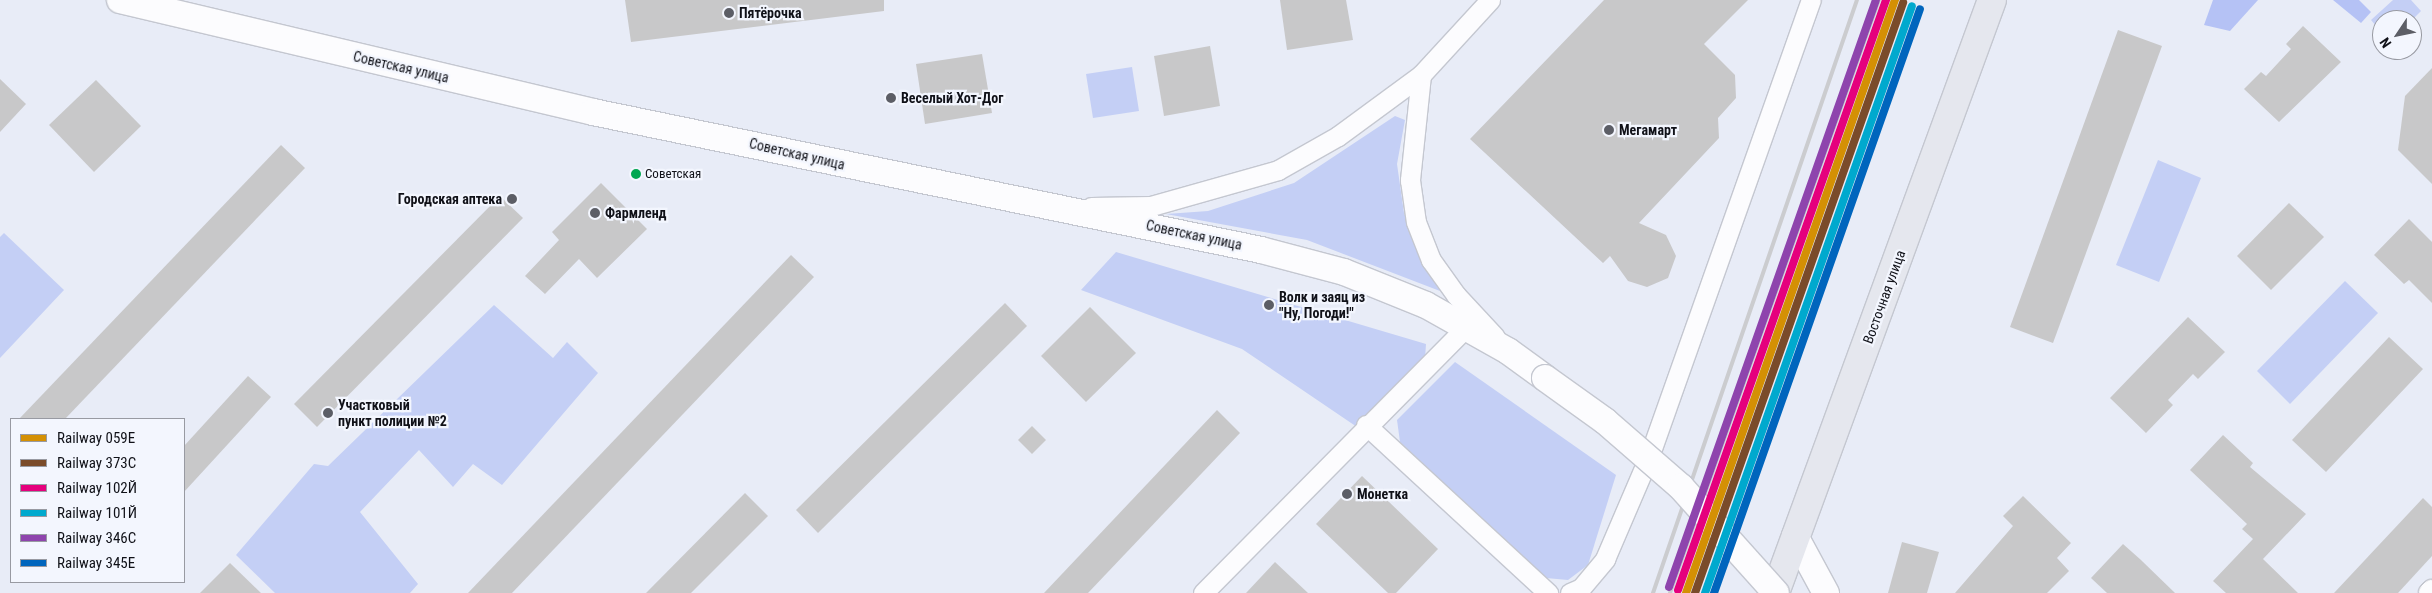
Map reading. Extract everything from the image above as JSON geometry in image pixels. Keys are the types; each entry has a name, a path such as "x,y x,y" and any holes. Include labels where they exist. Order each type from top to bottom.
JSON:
{"main road":[{"name":"Советская улица","path":"120,0 593,112 1065,206 1344,272 1426,305 1508,351 1604,421 1681,487 1775,593"},
{"name":"Восточная улица","path":"1775,593 1992,0"},
{"path":"1795,536 1826,593"}],"street":[{"path":"1065,206 1152,206 1246,182 1338,136 1421,75 1490,0"},
{"path":"1570,593 1581,588 1605,559 1650,454 1811,0"},
{"path":"1421,75 1410,180 1416,222 1431,260 1456,295 1508,351"},
{"path":"1203,593 1366,425 1466,327"},
{"path":"1366,425 1548,593"}],"shaded area":[{"path":"2213,0 2258,0 2230,31 2204,25"},
{"path":"2333,0 2359,0 2371,12 2361,23"},
{"path":"2393,0 2411,0 2420,10 2382,10"},
{"path":"1132,67 1139,111 1093,118 1086,74"},
{"path":"1395,116 1405,120 1397,164 1404,213 1420,258 1440,291 1307,240 1166,214 1208,211 1294,183"},
{"path":"2158,160 2201,178 2159,282 2116,265"},
{"path":"4,233 64,290 0,358 0,237"},
{"path":"1116,252 1426,344 1425,359 1357,427 1242,349 1081,290"},
{"path":"2345,281 2378,313 2290,404 2257,371"},
{"path":"494,305 553,358 567,342 598,373 502,485 473,464 453,487 419,450 360,512 418,584 410,593 275,593 236,555 314,464 328,466"},
{"path":"1455,362 1616,475 1588,565 1568,580 1546,578 1400,442 1397,420"}],"building":[{"path":"625,0 884,0 884,11 631,42"},
{"path":"1280,0 1346,0 1353,40 1287,50"},
{"path":"1604,0 1748,0 1704,44 1735,75 1736,98 1718,118 1719,138 1639,223 1666,235 1676,256 1668,278 1647,287 1628,281 1610,256 1603,263 1470,139"},
{"path":"2303,26 2341,62 2279,122 2244,89 2261,72 2266,76 2291,49 2286,44"},
{"path":"2118,30 2162,46 2053,343 2010,327"},
{"path":"1210,46 1220,106 1164,116 1154,56"},
{"path":"982,54 992,113 925,124 916,64"},
{"path":"2432,68 2432,184 2398,150 2405,96"},
{"path":"0,79 26,104 0,132"},
{"path":"96,80 141,126 94,172 49,125"},
{"path":"281,145 305,168 66,418 20,418"},
{"path":"601,183 647,229 597,278 579,259 545,294 525,276 559,240 552,232"},
{"path":"500,196 523,218 317,427 294,404"},
{"path":"2289,203 2324,237 2271,290 2237,256"},
{"path":"2409,219 2432,242 2432,303 2409,280 2404,284 2374,255"},
{"path":"791,255 814,277 512,593 468,593"},
{"path":"1005,303 1027,326 818,533 796,510"},
{"path":"1090,307 1136,353 1086,402 1041,356"},
{"path":"2188,317 2225,352 2198,379 2193,374 2168,400 2173,405 2146,433 2110,398"},
{"path":"2389,337 2423,369 2326,472 2292,440"},
{"path":"248,376 271,397 185,491 185,445"},
{"path":"1217,410 1240,433 1088,593 1044,593"},
{"path":"1032,426 1046,440 1032,454 1018,440"},
{"path":"2223,435 2253,463 2250,467 2306,514 2263,559 2298,593 2226,593 2213,581 2253,539 2242,529 2247,524 2190,470"},
{"path":"1362,476 1438,549 1396,593 1388,593 1316,524"},
{"path":"745,493 768,516 691,593 646,593"},
{"path":"2023,496 2071,543 2057,558 2069,571 2047,593 1955,593 2013,526 2003,516"},
{"path":"2423,498 2432,507 2432,556 2398,593 2334,593"},
{"path":"1902,542 1939,552 1927,593 1888,593"},
{"path":"2123,544 2175,593 2107,593 2091,578"},
{"path":"1275,562 1308,593 1246,593"},
{"path":"230,563 261,593 200,593"}],"railway":[{"path":"1653,593 1857,0"},
{"path":"1670,593 1879,0"}],"rail line":[{"name":"346С","path":"1669,587 1876,0"},
{"name":"102Й","path":"1678,590 1886,0"},
{"name":"059Е","path":"1686,593 1895,0"},
{"name":"373C","path":"1695,593 1903,3"},
{"name":"101Й","path":"1705,593 1912,6"},
{"name":"345Е","path":"1714,593 1920,9"}],"place":[{"name":"Пятёрочка","path":"729,13"},
{"name":"Веселый Хот-Дог","path":"891,98"},
{"name":"Мегамарт","path":"1609,130"},
{"name":"Советская","path":"636,174"},
{"name":"Городская аптека","path":"512,199"},
{"name":"Фармленд","path":"595,213"},
{"name":"Волк и заяц из \"Ну, Погоди!\"","path":"1269,305"},
{"name":"Участковый пункт полиции №2","path":"328,413"},
{"name":"Монетка","path":"1347,494"}]}
